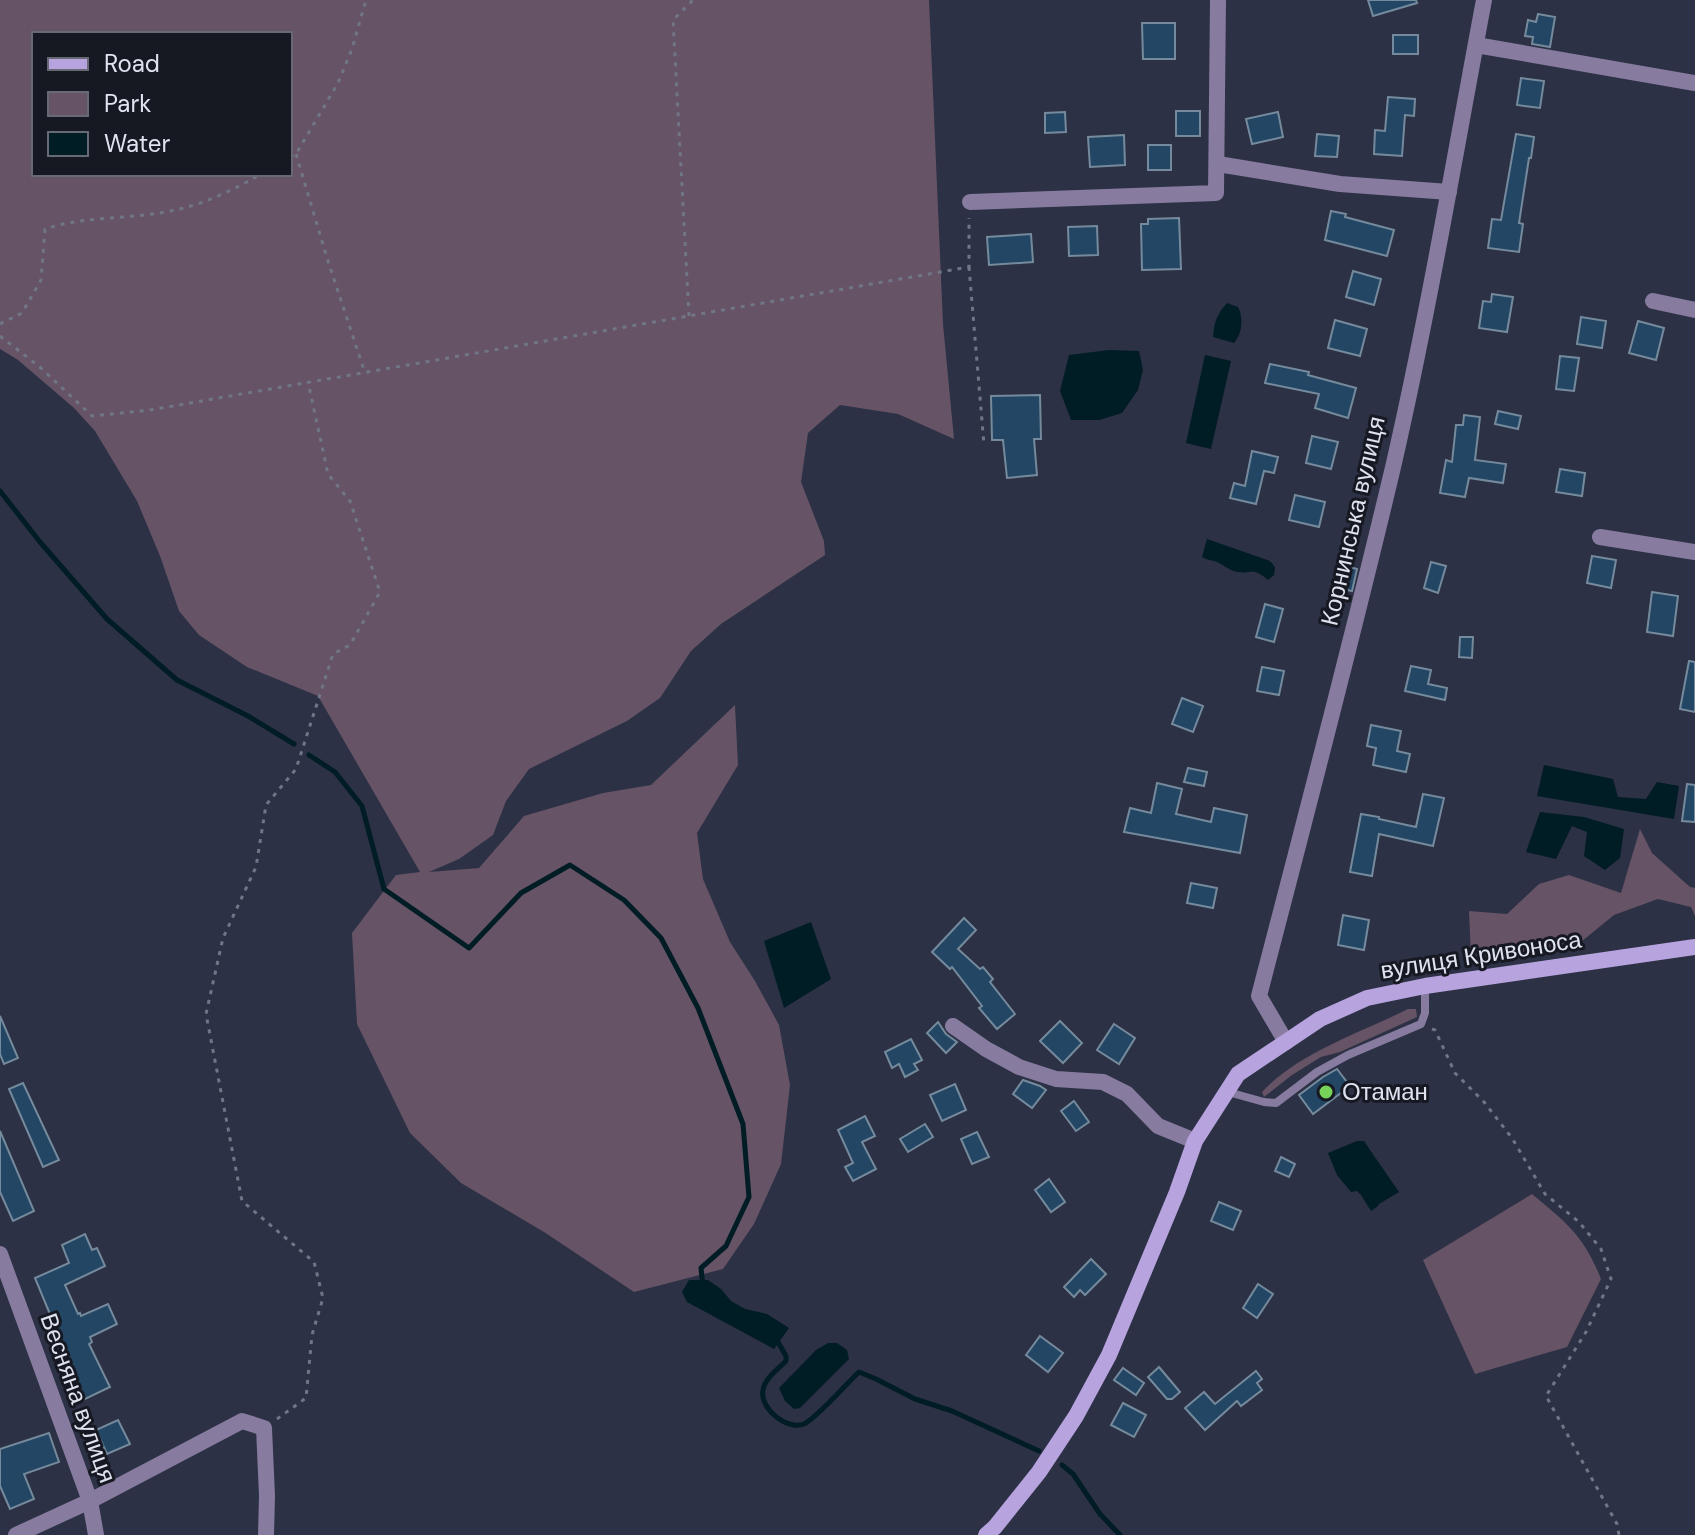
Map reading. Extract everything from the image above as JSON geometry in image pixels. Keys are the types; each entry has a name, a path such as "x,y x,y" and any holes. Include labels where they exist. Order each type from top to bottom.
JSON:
{"main road":[{"name":"вулиця Кривоноса","path":"986,1535 1039,1472 1076,1416 1109,1355 1195,1141 1238,1074 1320,1019 1367,998 1425,986 1695,947"}],"street":[{"path":"970,202 1216,193 1218,0"},
{"name":"Корнинська вулиця","path":"1286,1042 1259,996 1394,462 1484,0"},
{"path":"1476,45 1695,83"},
{"path":"1218,164 1340,184 1449,192"},
{"path":"1653,301 1695,310"},
{"path":"1600,537 1695,552"},
{"path":"953,1026 1019,1067 1056,1079 1103,1082 1127,1094 1158,1126 1195,1141"},
{"name":"Весняна вулиця","path":"0,1254 90,1501 242,1421 264,1428"},
{"path":"264,1428 266,1535"},
{"path":"16,1535 90,1501 96,1535"}],"lane":[{"path":"1227,1092 1276,1103 1317,1072 1348,1055 1421,1024 1425,1013 1425,986"}],"path":[{"path":"292,156 338,83 366,0"},
{"path":"689,316 673,20 693,0"},
{"path":"296,154 365,373"},
{"path":"0,324 22,313 41,280 45,229 65,222 176,210 233,190 258,176"},
{"path":"970,202 969,267 984,445"},
{"path":"0,336 41,368 92,416 150,410 969,267"},
{"path":"264,1428 306,1398 312,1335 323,1298 314,1262 242,1201 206,1014 223,938 256,867 266,805 296,769 333,654 350,645 380,592 350,501 328,474 308,382"},
{"path":"1421,1024 1435,1030 1455,1073 1484,1102 1512,1138 1545,1194 1579,1222 1601,1249 1611,1279 1586,1332 1546,1396 1617,1524 1619,1535"}],"green space":[{"path":"0,0 929,0 943,324 954,439 898,414 840,405 808,433 801,482 824,541 825,555 721,624 691,651 660,698 627,721 529,769 506,801 493,835 459,859 429,872 479,868 524,816 603,793 651,785 735,705 738,765 697,833 703,879 730,942 779,1025 790,1085 781,1164 754,1224 723,1269 634,1292 544,1232 461,1183 410,1133 357,1024 352,933 396,875 420,872 318,696 247,667 199,635 179,611 137,501 95,431 74,408 18,360 0,349"},
{"path":"1640,829 1652,853 1695,888 1695,916 1691,907 1658,899 1614,915 1571,950 1471,958 1469,911 1507,914 1539,884 1569,875 1621,893"},
{"path":"1408,1009 1416,1009 1417,1017 1340,1052 1321,1057 1264,1097 1262,1092 1277,1078 1311,1055"},
{"path":"1532,1194 1573,1231 1601,1279 1567,1347 1475,1374 1423,1260"}],"water":[{"path":"1227,303 1238,307 1241,316 1240,331 1234,343 1213,337 1217,318"},
{"path":"1109,350 1139,351 1143,370 1138,390 1122,413 1099,420 1071,420 1060,391 1069,355"},
{"path":"1205,355 1231,361 1211,449 1186,443"},
{"path":"1207,539 1270,561 1275,567 1274,575 1268,580 1256,572 1235,571 1203,558"},
{"path":"1544,765 1613,779 1618,797 1646,799 1657,782 1679,786 1674,819 1537,796"},
{"path":"1540,812 1584,817 1624,829 1620,858 1605,870 1584,856 1587,832 1572,826 1556,859 1526,852"},
{"path":"811,922 831,979 784,1008 764,941"},
{"path":"1364,1141 1399,1192 1371,1211 1361,1195 1357,1191 1351,1192 1337,1175 1328,1153"},
{"path":"689,1280 708,1280 731,1301 745,1309 767,1314 789,1328 774,1349 687,1302 682,1292"},
{"path":"828,1343 837,1343 847,1350 849,1359 800,1408 794,1409 785,1401 779,1388 816,1350"}],"building":[{"path":"1368,0 1416,0 1417,3 1373,16"},
{"path":"1538,14 1555,17 1550,47 1532,44 1533,37 1525,36 1528,20 1536,22"},
{"path":"1142,23 1175,23 1175,59 1143,59"},
{"path":"1393,35 1418,35 1418,54 1393,54"},
{"path":"1521,78 1544,81 1540,108 1517,105"},
{"path":"1388,97 1415,99 1414,116 1405,115 1402,156 1374,154 1375,130 1385,131"},
{"path":"1176,111 1200,111 1200,136 1176,136"},
{"path":"1065,112 1066,132 1045,133 1045,113"},
{"path":"1278,112 1283,137 1252,144 1246,119"},
{"path":"1317,134 1339,136 1337,157 1315,156"},
{"path":"1516,134 1534,137 1519,223 1523,224 1519,252 1488,248 1492,219 1501,220"},
{"path":"1124,135 1125,165 1090,167 1088,137"},
{"path":"1148,145 1171,145 1171,170 1148,170"},
{"path":"1331,211 1394,230 1387,256 1325,240"},
{"path":"1179,218 1181,269 1142,270 1141,224 1148,224 1148,219"},
{"path":"1097,226 1098,255 1069,256 1068,227"},
{"path":"1031,234 1033,262 989,265 987,237"},
{"path":"1353,271 1381,279 1374,305 1346,297"},
{"path":"1492,294 1513,297 1507,332 1479,328 1483,301 1491,302"},
{"path":"1581,317 1606,321 1602,348 1577,344"},
{"path":"1335,320 1367,329 1360,356 1328,348"},
{"path":"1638,321 1664,328 1656,360 1629,353"},
{"path":"1560,356 1579,358 1574,391 1556,389"},
{"path":"1270,364 1309,372 1308,375 1356,388 1348,418 1315,408 1319,394 1265,383"},
{"path":"1040,395 1041,439 1034,439 1037,475 1007,478 1003,440 992,440 991,396"},
{"path":"1498,411 1521,416 1518,429 1495,424"},
{"path":"1464,415 1480,417 1475,460 1506,464 1503,483 1469,478 1465,497 1440,493 1446,460 1452,462 1456,425 1463,425"},
{"path":"1312,436 1338,442 1331,469 1306,463"},
{"path":"1252,451 1278,457 1274,473 1264,471 1256,504 1230,498 1234,483 1245,486"},
{"path":"1560,469 1585,473 1582,496 1556,492"},
{"path":"1295,495 1325,502 1319,527 1289,520"},
{"path":"1592,556 1616,560 1611,588 1587,583"},
{"path":"1431,562 1446,566 1438,593 1424,588"},
{"path":"1346,566 1357,569 1352,591 1341,589"},
{"path":"1652,592 1678,596 1673,636 1647,632"},
{"path":"1265,604 1283,609 1274,642 1256,637"},
{"path":"1460,637 1473,637 1472,658 1459,657"},
{"path":"1689,661 1695,662 1695,712 1680,709"},
{"path":"1411,666 1431,670 1428,684 1447,688 1445,700 1405,691"},
{"path":"1262,667 1284,671 1279,695 1257,691"},
{"path":"1182,698 1203,706 1193,732 1172,724"},
{"path":"1371,725 1401,731 1397,751 1410,754 1406,772 1373,765 1376,748 1367,746"},
{"path":"1188,768 1207,772 1204,786 1184,782"},
{"path":"1157,783 1182,789 1176,814 1211,822 1214,808 1247,815 1240,853 1124,832 1130,808 1151,813"},
{"path":"1687,784 1695,785 1695,822 1682,821"},
{"path":"1423,794 1444,798 1433,846 1379,834 1372,876 1350,872 1361,814 1416,827"},
{"path":"1191,883 1217,888 1213,908 1187,903"},
{"path":"1343,915 1369,920 1364,950 1338,945"},
{"path":"964,918 976,930 958,949 980,969 983,967 993,979 990,982 1015,1014 997,1029 952,967 950,969 932,952"},
{"path":"0,1016 18,1058 4,1064 0,1054"},
{"path":"1060,1021 1082,1043 1063,1063 1040,1041"},
{"path":"938,1022 946,1034 957,1042 946,1053 927,1033"},
{"path":"1114,1024 1135,1038 1119,1064 1097,1050"},
{"path":"911,1039 922,1060 914,1064 918,1070 905,1077 899,1064 892,1068 885,1052"},
{"path":"1337,1069 1350,1086 1313,1114 1299,1095"},
{"path":"1023,1080 1046,1090 1032,1108 1013,1094"},
{"path":"23,1083 59,1160 43,1167 9,1089"},
{"path":"955,1084 966,1110 942,1121 930,1095"},
{"path":"1074,1101 1089,1122 1076,1131 1061,1111"},
{"path":"865,1116 875,1136 862,1142 876,1169 853,1181 845,1167 853,1163 838,1130"},
{"path":"925,1124 933,1137 908,1152 900,1139"},
{"path":"0,1131 34,1211 13,1221 0,1192"},
{"path":"977,1132 989,1157 972,1164 961,1139"},
{"path":"1281,1157 1295,1164 1289,1177 1275,1171"},
{"path":"1049,1179 1065,1202 1051,1212 1035,1190"},
{"path":"1219,1202 1241,1211 1233,1230 1211,1221"},
{"path":"85,1234 92,1250 97,1248 105,1266 65,1285 78,1314 81,1316 108,1304 117,1324 90,1337 92,1342 89,1344 110,1387 83,1400 35,1278 69,1263 62,1245"},
{"path":"1091,1259 1106,1274 1085,1295 1080,1290 1074,1297 1064,1287"},
{"path":"1258,1284 1273,1294 1257,1318 1243,1308"},
{"path":"1040,1336 1063,1353 1048,1372 1026,1355"},
{"path":"1159,1367 1180,1392 1172,1399 1167,1399 1148,1377"},
{"path":"1123,1368 1144,1383 1136,1395 1114,1380"},
{"path":"1256,1371 1262,1379 1257,1383 1262,1390 1241,1406 1237,1401 1205,1430 1185,1408 1204,1392 1215,1404"},
{"path":"1123,1403 1146,1415 1134,1437 1111,1425"},
{"path":"118,1420 130,1444 107,1454 96,1430"},
{"path":"49,1433 59,1462 24,1474 34,1499 10,1509 0,1486 0,1449"}],"waterway":[{"path":"0,491 107,619 177,680 248,716 294,744"},
{"path":"309,755 335,772 362,806 384,889 469,948 521,893 570,865 624,900 661,938 698,1008 743,1124 749,1197 726,1246 701,1268 703,1286"},
{"path":"775,1337 786,1361 766,1382 763,1397 770,1411 783,1421 804,1424 859,1372 1039,1451"},
{"path":"1062,1465 1073,1474 1100,1514 1120,1535"}],"place":[{"name":"Отаман","path":"1326,1092"}]}
